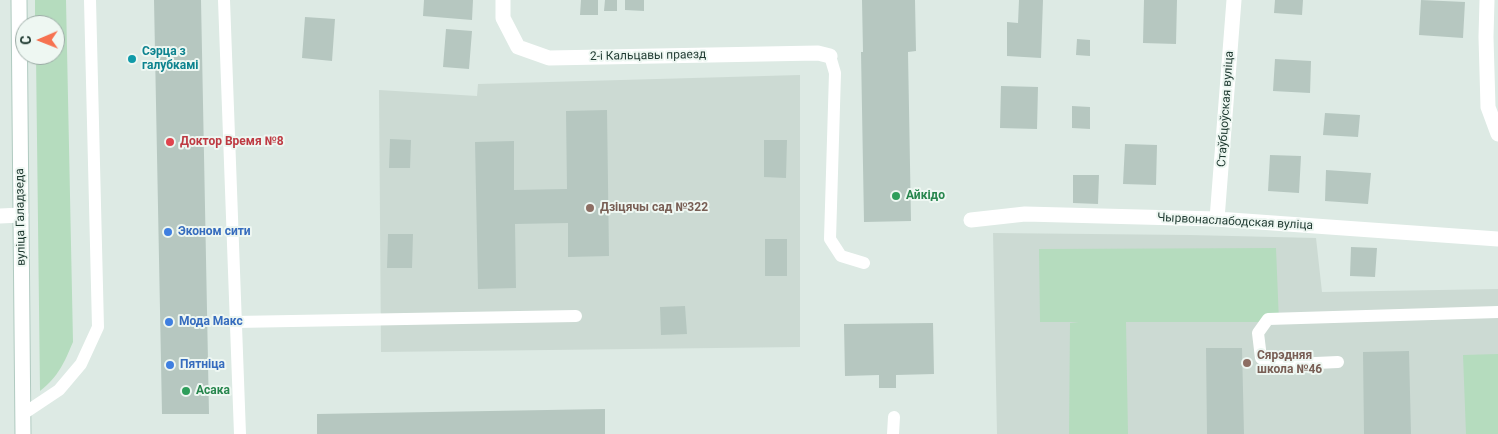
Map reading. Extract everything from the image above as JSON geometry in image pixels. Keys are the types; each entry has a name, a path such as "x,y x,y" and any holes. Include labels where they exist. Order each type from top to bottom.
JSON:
{"street":[{"name":"вуліца Галадзеда","path":"18,0 23,434"},
{"name":"2-і Кальцавы праезд","path":"504,0 503,18 518,48 549,58 818,53 830,56"},
{"name":"Стаўбцоўская вуліца","path":"1218,219 1234,0"},
{"path":"1487,0 1488,108 1498,134"},
{"path":"0,216 21,214"},
{"name":"Чырвонаслабодская вуліца","path":"971,220 1025,214 1218,219 1498,239"}],"lane":[{"path":"23,414 59,390 81,364 98,327 90,0"},
{"path":"224,0 240,434"},
{"path":"830,56 835,73 830,239 841,256 864,263"},
{"path":"1338,362 1271,365 1262,358 1258,333 1268,319 1498,312"},
{"path":"235,322 576,316"},
{"path":"893,434 894,417"}],"shaded area":[{"name":"Дзіцячы сад №322","path":"800,75 800,347 381,352 379,90 477,96 478,84"},
{"name":"Сярэдняя школа №46","path":"993,233 1316,238 1322,292 1498,289 1498,434 997,434"}],"green space":[{"path":"35,0 66,0 73,342 64,363 40,391 36,65 65,65 65,15 35,15"},
{"path":"1276,248 1279,322 1126,322 1128,434 1069,434 1070,323 1079,322 1040,322 1039,249"},
{"path":"1498,354 1498,434 1466,434 1463,355"}],"building":[{"path":"154,0 201,0 209,414 162,414"},
{"path":"424,0 473,0 472,20 423,16"},
{"path":"581,0 598,0 598,15 580,15"},
{"path":"605,0 617,0 617,11 604,11"},
{"path":"625,0 644,0 644,11 625,10"},
{"path":"862,0 915,0 916,51 908,52 911,221 864,222"},
{"path":"1019,0 1043,0 1041,58 1007,56 1007,22 1018,23"},
{"path":"1144,0 1177,0 1176,44 1143,43"},
{"path":"1275,0 1303,0 1302,15 1274,13"},
{"path":"1421,0 1465,2 1463,38 1419,35"},
{"path":"305,17 335,19 332,61 302,58"},
{"path":"446,29 472,31 469,69 443,67"},
{"path":"1077,39 1090,40 1090,56 1076,55"},
{"path":"1275,59 1311,61 1310,93 1273,91"},
{"path":"1001,86 1038,87 1037,129 1000,128"},
{"path":"1072,106 1090,107 1090,129 1072,128"},
{"path":"607,110 609,256 568,257 568,223 515,224 516,288 478,289 475,142 514,141 514,190 567,189 566,111"},
{"path":"1325,113 1360,115 1358,137 1323,135"},
{"path":"390,139 411,140 410,168 389,168"},
{"path":"764,140 787,140 786,178 764,177"},
{"path":"1125,144 1157,145 1156,185 1123,184"},
{"path":"1270,155 1301,156 1299,193 1268,191"},
{"path":"1326,170 1371,173 1368,204 1325,201"},
{"path":"1073,175 1099,175 1098,204 1073,203"},
{"path":"388,234 413,234 412,268 387,268"},
{"path":"765,239 787,239 787,276 765,276"},
{"path":"1351,247 1377,248 1375,277 1350,276"},
{"path":"685,306 687,334 661,335 660,307"},
{"path":"933,323 934,374 896,375 896,388 879,388 879,375 845,376 844,324"},
{"path":"1206,348 1242,348 1244,434 1207,434"},
{"path":"1409,351 1411,434 1364,434 1363,352"},
{"path":"605,409 605,434 317,434 317,414"}],"place":[{"name":"Сэрца з галубкамі","path":"132,59"},
{"name":"Доктор Время №8","path":"170,142"},
{"name":"Айкідо","path":"896,196"},
{"name":"Дзіцячы сад №322","path":"590,208"},
{"name":"Эконом сити","path":"168,232"},
{"name":"Мода Макс","path":"169,322"},
{"name":"Сярэдняя школа №46","path":"1247,363"},
{"name":"Пятніца","path":"170,365"},
{"name":"Асака","path":"186,391"}]}
